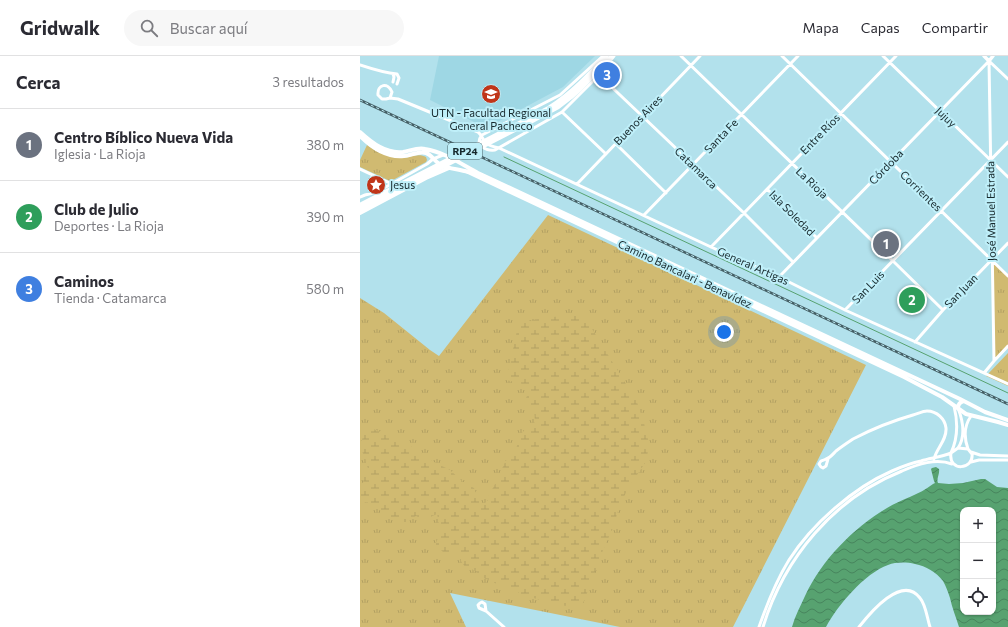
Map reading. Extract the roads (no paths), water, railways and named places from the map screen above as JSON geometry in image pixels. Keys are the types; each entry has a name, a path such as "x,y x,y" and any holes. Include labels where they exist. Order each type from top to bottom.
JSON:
{"main road":[{"name":"RP24","path":"360,205 372,196 557,105 575,89 606,56"},
{"name":"RP24","path":"360,209 530,122 581,88 613,56"},
{"name":"Camino Bancalari - Benavídez","path":"360,132 376,145 391,151 402,152 422,148 454,159 478,173 788,317 985,412 1008,420"},
{"name":"Camino Bancalari - Benavídez","path":"360,136 374,149 385,153 399,156 422,153 428,154 438,163 448,168 468,172 825,339 924,387 942,397 966,414 1008,425"},
{"path":"360,213 448,168 454,159"},
{"path":"956,407 960,402 964,401"},
{"path":"971,416 974,410 973,405"}],"street":[{"path":"482,135 560,95 603,56"},
{"path":"498,148 562,112 599,75 613,56"},
{"name":"La Rioja","path":"681,56 943,310"},
{"name":"Buenos Aires","path":"577,184 700,56"},
{"name":"Corrientes","path":"782,56 1008,276"},
{"name":"Santa Fe","path":"644,216 798,56"},
{"name":"Jujuy","path":"883,56 1008,177"},
{"name":"Entre Ríos","path":"711,247 896,56"},
{"path":"984,56 1008,79"},
{"name":"Córdoba","path":"779,277 993,56"},
{"name":"José Manuel Estrada","path":"989,60 994,361"},
{"path":"360,65 383,72 397,74 399,76 397,84"},
{"path":"393,74 393,82"},
{"name":"Catamarca","path":"599,75 744,213 793,262"},
{"path":"386,86 390,88 394,96 398,99 382,99 378,95 378,90 381,87 386,86"},
{"path":"390,98 392,92"},
{"name":"General Artigas","path":"398,99 478,132 490,146 498,148 577,184 1008,384"},
{"path":"562,112 606,154"},
{"name":"San Luis","path":"846,310 1008,142"},
{"path":"616,144 666,193"},
{"path":"360,197 372,196 433,159 443,155"},
{"path":"360,169 392,184"},
{"path":"372,175 372,196"},
{"name":"Isla Soledad","path":"767,188 817,238"},
{"name":"San Juan","path":"915,342 943,310 1008,243"},
{"path":"984,373 1008,346"},
{"path":"760,627 766,606 806,540 820,528 842,504 885,476 950,453 958,448 962,441 963,429 962,421 956,407"},
{"path":"952,464 950,453 954,444 957,426 956,407"},
{"path":"828,459 842,446 867,432 907,416 927,411 940,416 946,428 945,436 936,452 934,459"},
{"path":"971,416 967,422 965,434 965,439 972,456 971,462"},
{"path":"958,448 969,450 980,455 1008,456"},
{"path":"979,460 980,455"},
{"path":"934,459 956,466 966,466 971,462 979,460 1008,460"},
{"path":"763,627 778,584"},
{"path":"859,627 874,610 890,596 896,592 904,590 912,592 919,597 924,605 930,627"},
{"path":"486,611 504,627"}],"water":[{"path":"936,467 939,469 937,480 938,483 963,483 985,479 997,487 1008,488 1008,627 959,627 943,581 934,572 923,566 912,563 901,563 888,565 870,575 844,600 826,627 792,627 812,583 820,570 839,546 874,516 935,483 931,469"}],"waterway":[{"path":"504,157 1008,393"}],"railway":[{"path":"360,100 1008,404"}],"place":[{"name":"Caminos","path":"607,75"},
{"name":"UTN - Facultad Regional General Pacheco","path":"491,94"},
{"name":"Jesus","path":"376,185"},
{"name":"Centro Bíblico Nueva Vida","path":"886,244"},
{"name":"Club de Julio","path":"912,300"}]}
